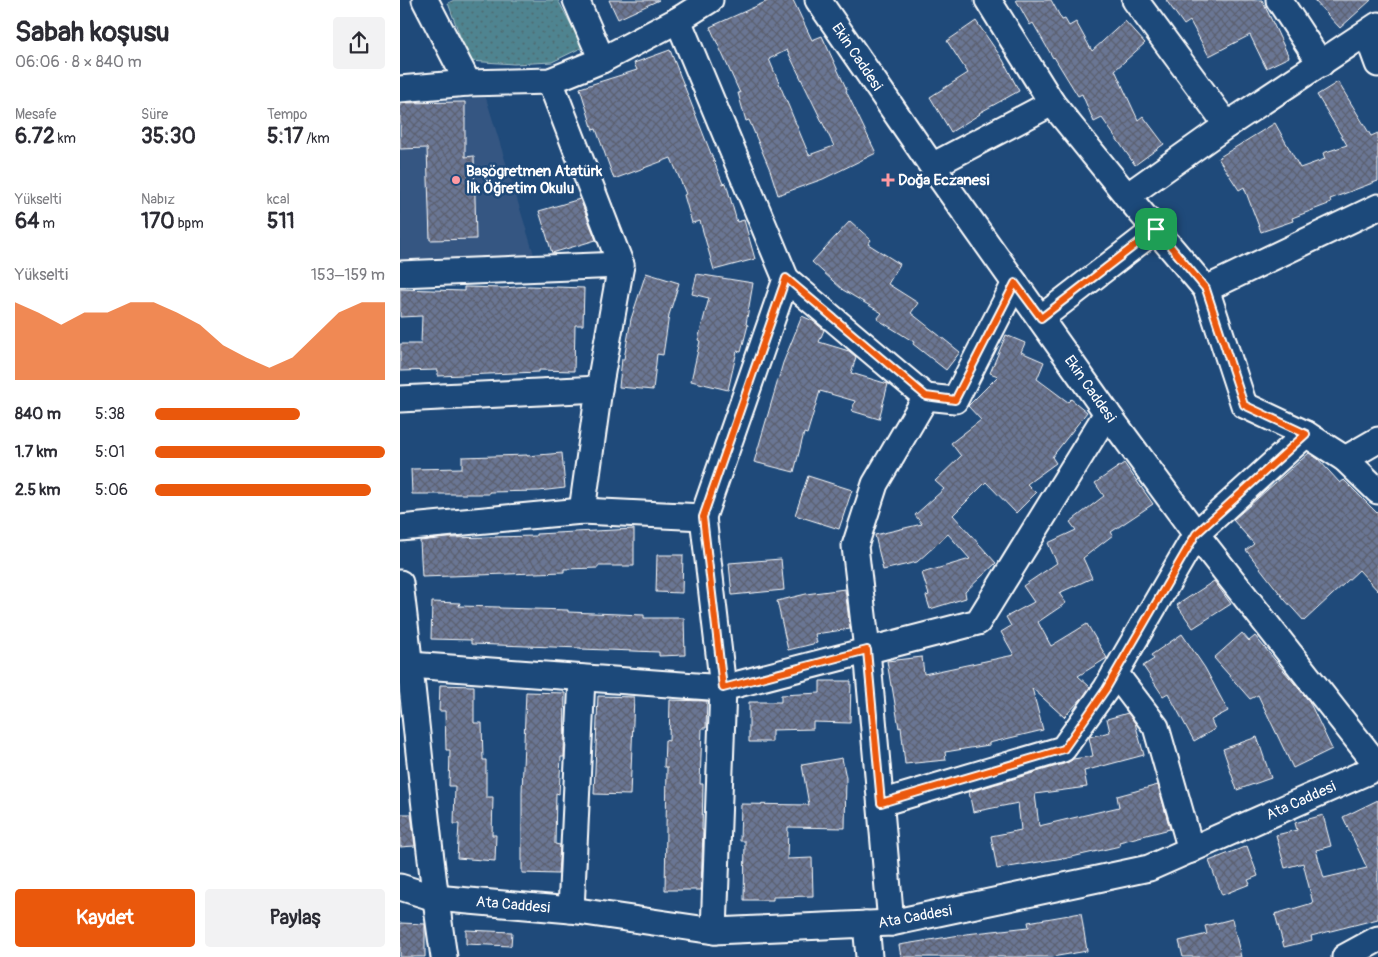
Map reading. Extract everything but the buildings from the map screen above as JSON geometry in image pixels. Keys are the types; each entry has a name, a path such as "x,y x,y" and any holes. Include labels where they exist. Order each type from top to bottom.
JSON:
{"street":[{"path":"425,0 468,83"},
{"path":"576,0 602,60"},
{"path":"400,89 468,83 550,81 602,60 678,20 710,0"},
{"name":"Ekin Caddesi","path":"818,0 932,166 1107,413 1196,534 1378,766"},
{"path":"988,0 1052,103 1127,196 1206,289 1244,405 1306,434 1346,460 1378,491"},
{"path":"1135,0 1227,125"},
{"path":"1279,0 1321,64"},
{"path":"678,20 786,278 926,396 955,400 1015,283"},
{"path":"1127,196 1227,125 1372,29 1378,64"},
{"path":"550,81 622,265 599,389 582,511"},
{"path":"932,166 1052,103"},
{"path":"1206,289 1378,207"},
{"path":"1041,318 1156,229"},
{"path":"400,274 622,265"},
{"path":"714,931 723,688 703,517 786,278"},
{"path":"400,399 599,389"},
{"path":"891,923 856,546 875,484 926,396"},
{"path":"410,665 723,688 978,622 1107,413"},
{"path":"881,803 1064,749 1106,689 1196,534 1306,434"},
{"path":"1346,460 1378,440"},
{"path":"400,528 582,511 703,517"},
{"path":"400,583 410,665 408,718 444,957"},
{"path":"1115,673 1156,727 1191,850"},
{"path":"571,910 582,678"},
{"name":"Ata Caddesi","path":"400,888 435,898 571,910 714,931 891,923 1149,868 1378,766"},
{"path":"866,924 869,957"},
{"path":"1345,957 1378,939"}],"shaded area":[{"name":"Başögretmen Atatürk İlk Öğretim Okulu","path":"486,98 535,258 400,264 400,102"}],"green space":[{"path":"454,0 558,0 583,47 552,62 514,64 469,61 448,3"}],"place":[{"name":"Başögretmen Atatürk İlk Öğretim Okulu","path":"456,180"},
{"name":"Doğa Eczanesi","path":"888,180"}],"route":[{"path":"1156,229 1206,289 1244,405 1306,434 1196,534 1106,689 1064,749 881,803 867,650 723,688 703,517 786,278 926,396 955,400 1015,283 1041,318 1156,229"}]}
